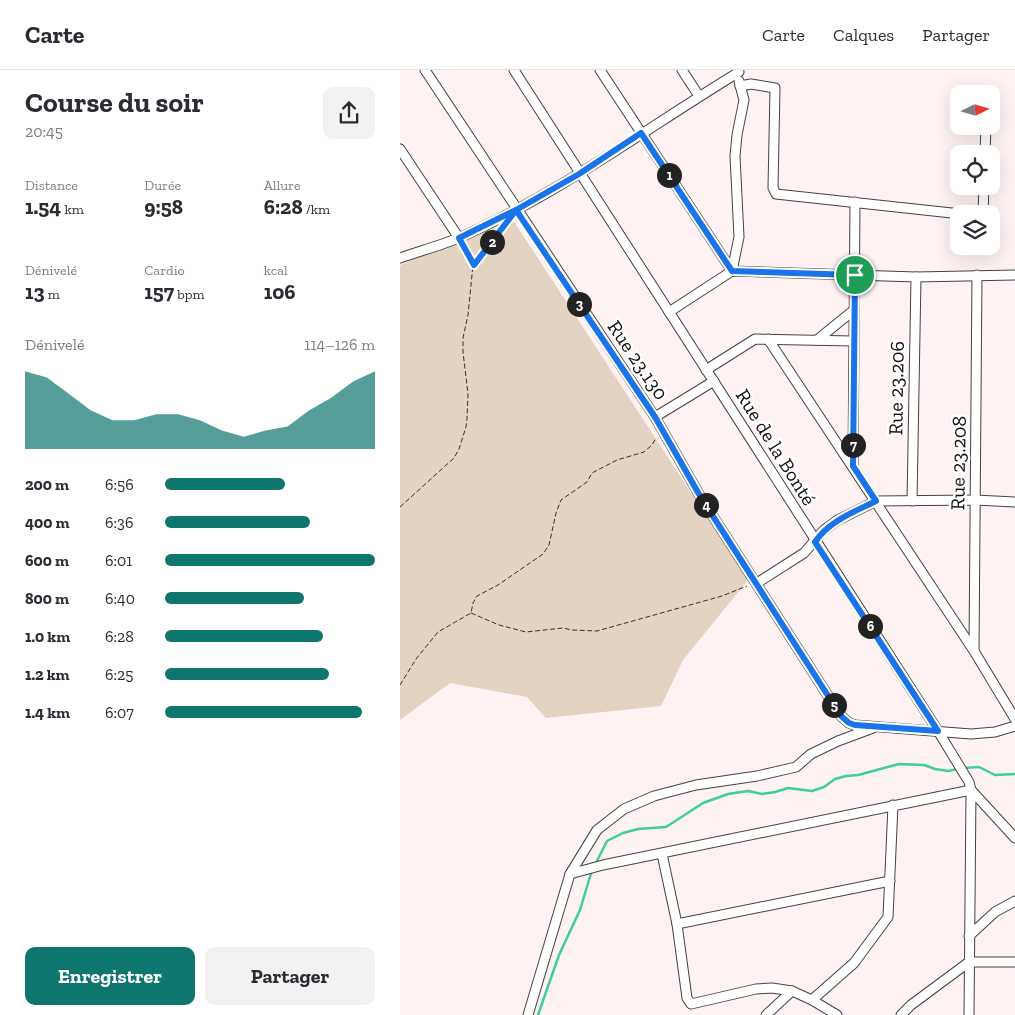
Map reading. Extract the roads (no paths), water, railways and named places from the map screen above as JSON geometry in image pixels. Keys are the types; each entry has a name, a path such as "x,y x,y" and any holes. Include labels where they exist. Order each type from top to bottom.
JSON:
{"street":[{"name":"Rue 23.130","path":"424,70 655,417 700,496 841,716 849,723 986,734 1015,726"},
{"name":"Rue de la Bonté","path":"514,70 938,731 970,786 1015,838"},
{"path":"600,70 732,271"},
{"path":"682,70 699,96"},
{"path":"400,258 459,238 516,210 579,174 739,71 740,86 744,100 735,156 739,238 732,271"},
{"path":"740,86 751,84 775,88 774,192 776,194 950,213"},
{"path":"400,149 459,238"},
{"path":"853,466 855,202"},
{"path":"668,312 732,271 916,277 1015,275"},
{"name":"Rue 23.208","path":"974,651 977,275"},
{"name":"Rue 23.206","path":"912,501 916,277"},
{"path":"817,340 854,310"},
{"path":"706,370 755,339 853,341"},
{"path":"768,339 974,651 1015,720"},
{"path":"655,417 714,381"},
{"path":"757,583 804,553 824,530 838,520 876,501 975,500 1015,502"},
{"path":"528,1015 575,873 597,830 624,809 654,796 696,785 757,776 796,767 812,754 838,741 878,726"},
{"path":"575,873 603,865 894,805 970,786 969,1015"},
{"path":"812,1000 854,963 885,922 890,910 894,805"},
{"path":"662,854 677,924 687,998 691,1004 756,988 772,988 792,991 837,1015"},
{"path":"677,924 890,881"},
{"path":"969,936 995,912 1015,901"},
{"path":"900,1015 969,962 1015,962"},
{"path":"766,1015 792,991"}],"waterway":[{"path":"595,865 607,841 623,833 638,829 666,827 703,803 728,794 748,791 762,794 788,788 812,791 824,787 835,779 899,764 924,765 948,771 958,769"},
{"path":"964,768 979,767 995,775 1015,774"},
{"path":"538,1015 559,955 580,910 592,870"}]}
